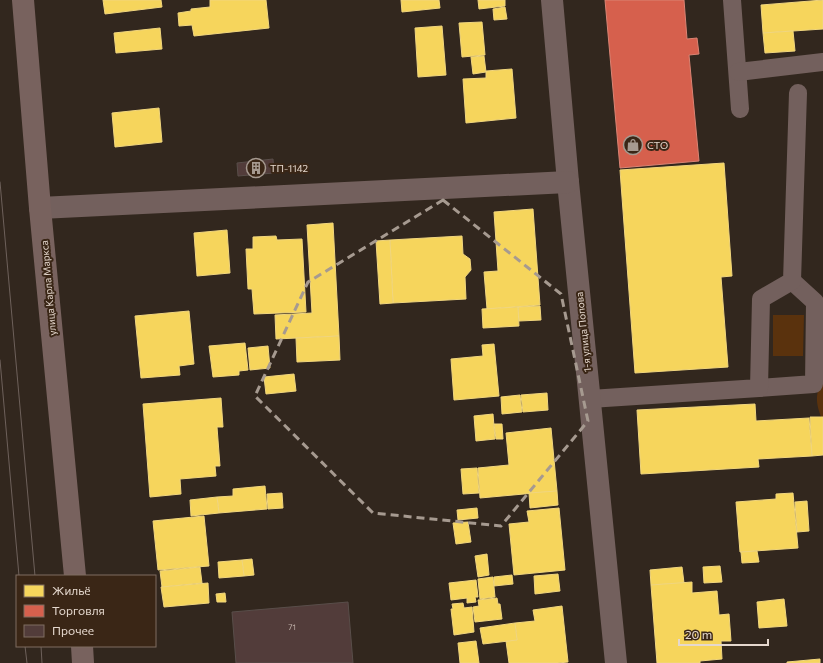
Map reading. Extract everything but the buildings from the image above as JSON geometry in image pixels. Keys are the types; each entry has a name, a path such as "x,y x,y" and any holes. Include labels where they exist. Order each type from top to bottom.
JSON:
{"main road":[{"name":"улица Карла Маркса","path":"23,0 40,208 75,575"},
{"path":"82,647 83,663"}],"street":[{"name":"1-я улица Попова","path":"552,0 568,182 616,663"},
{"path":"40,208 568,182"}],"lane":[{"path":"732,0 740,109"},
{"path":"738,72 823,62"},
{"path":"590,399 814,384 815,302 792,281 798,93"},
{"path":"759,388 761,299 792,281"}],"highlighted area":[{"path":"443,200 561,294 588,421 501,526 373,513 255,396 308,282"}],"shaded area":[{"path":"773,315 804,315 803,356 773,356"},
{"path":"823,381 823,422 819,411 817,396"}],"tram line":[{"path":"0,182 35,575"},
{"path":"0,360 19,575"},
{"path":"25,647 27,663"},
{"path":"41,647 42,663"}],"place":[{"name":"СТО","path":"633,145"},
{"name":"ТП-1142","path":"256,168"}]}
